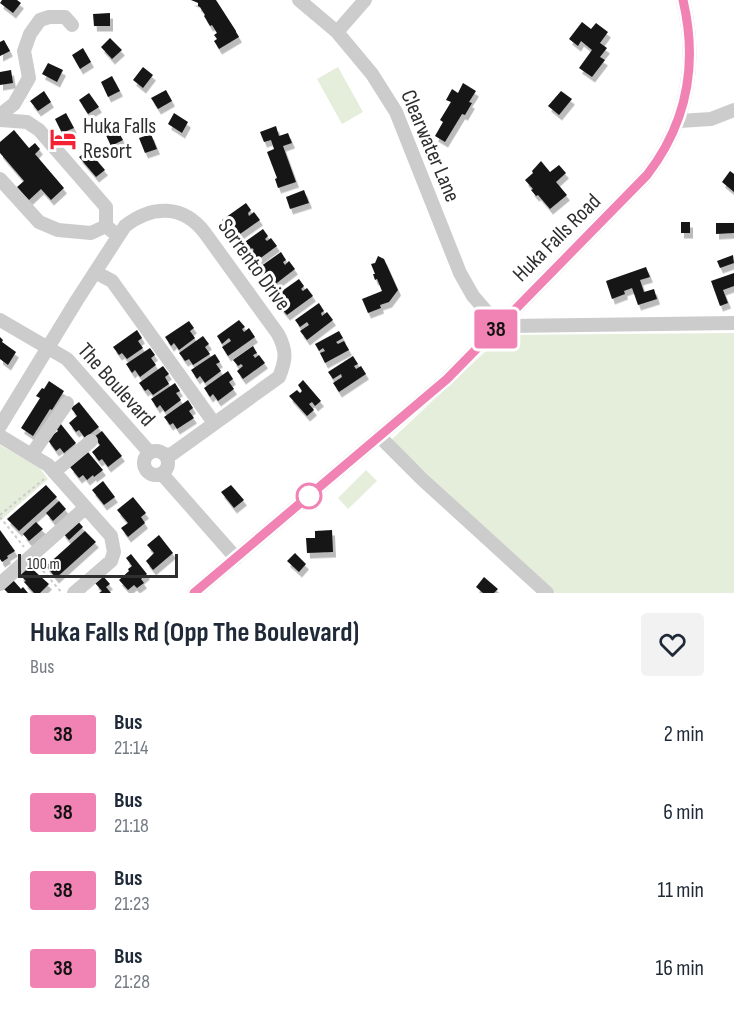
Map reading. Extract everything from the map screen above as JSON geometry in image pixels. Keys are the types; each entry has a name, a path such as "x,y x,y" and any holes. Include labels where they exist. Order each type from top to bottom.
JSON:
{"street":[{"name":"Clearwater Lane","path":"299,0 337,32 372,74 396,111 460,273 473,296 499,326"},
{"path":"337,32 365,0"},
{"name":"Huka Falls Road","path":"194,593 447,379 647,175 672,137 685,96 690,55 683,0"},
{"path":"0,115 14,104 29,78 24,51 30,34 40,20 49,17 65,17 72,25"},
{"path":"678,121 711,119 734,110"},
{"path":"0,120 27,122 39,130 106,207 106,226 117,237"},
{"path":"0,179 39,222 58,230 91,233 106,226"},
{"name":"Sorrento Drive","path":"0,426 125,226 134,219 153,211 163,210 191,218 205,233 278,334 286,356 279,377 171,454 166,455"},
{"path":"95,272 112,281 214,423"},
{"name":"The Boulevard","path":"0,320 67,359 150,453"},
{"path":"499,326 734,323"},
{"path":"32,454 67,403"},
{"path":"0,436 48,465 111,536 114,552 111,561 74,593"},
{"path":"380,436 422,479 547,593"},
{"path":"54,472 91,441"},
{"name":"The Boulevard","path":"166,455 158,451 150,453 145,459 145,467 150,473 162,474 236,558"},
{"path":"162,474 168,468 166,455"},
{"path":"0,584 86,508"}],"path":[{"path":"0,515 54,472"}],"green space":[{"path":"338,67 363,112 342,124 317,79"},
{"path":"734,333 734,593 555,593 391,440 503,335"},
{"path":"0,445 39,467 48,479 0,521"},
{"path":"366,470 377,481 348,509 338,498"}],"building":[{"path":"2,0 17,0 21,3 13,13 0,3"},
{"path":"191,0 216,0 239,37 219,49 214,41 217,39 214,35 217,33 212,25 210,26 198,3"},
{"path":"110,13 110,26 94,26 93,14"},
{"path":"582,22 591,29 596,23 608,32 600,43 607,48 600,57 605,60 592,77 579,68 592,50 581,41 578,46 569,39"},
{"path":"110,38 122,50 112,59 101,47"},
{"path":"4,40 10,51 0,56 0,42"},
{"path":"83,48 91,62 80,69 72,55"},
{"path":"48,63 63,70 57,82 42,74"},
{"path":"143,67 153,75 143,88 133,80"},
{"path":"11,70 13,83 0,85 0,72"},
{"path":"112,76 120,91 108,97 101,82"},
{"path":"463,83 476,91 465,115 462,114 445,142 435,136 443,122 440,120 451,102 446,100 452,89 458,93"},
{"path":"166,90 172,101 158,109 151,98"},
{"path":"44,91 51,102 38,111 30,101"},
{"path":"561,91 572,99 559,115 548,106"},
{"path":"89,93 99,107 88,114 79,100"},
{"path":"66,113 74,128 62,133 55,119"},
{"path":"174,113 188,122 182,133 168,124"},
{"path":"115,126 123,140 111,146 104,131"},
{"path":"276,126 279,136 288,133 292,143 283,146 296,182 278,188 275,179 277,178 267,152 274,149 271,140 264,142 260,132"},
{"path":"14,130 29,148 35,143 40,149 35,154 64,188 51,200 41,189 29,200 17,187 24,181 0,153 0,142"},
{"path":"151,134 157,149 145,153 139,138"},
{"path":"88,150 105,170 96,177 79,157"},
{"path":"541,161 550,172 559,165 566,173 556,182 567,195 550,209 538,195 536,196 525,180"},
{"path":"730,171 734,174 734,192 722,182"},
{"path":"304,190 309,203 290,209 286,197"},
{"path":"246,203 251,210 248,213 249,216 254,212 260,220 233,239 227,231 236,224 234,222 227,227 222,220"},
{"path":"681,222 690,222 690,233 681,233"},
{"path":"716,223 734,223 734,233 716,234"},
{"path":"263,229 268,236 265,239 267,241 271,238 277,246 251,265 245,257 254,250 252,248 245,253 239,246"},
{"path":"281,252 286,260 283,262 285,265 289,261 295,269 269,289 262,280 271,274 269,271 262,276 257,269"},
{"path":"733,255 734,263 720,268 717,261"},
{"path":"378,256 384,259 398,290 389,302 368,313 362,299 382,291 377,279 375,280 371,264 375,263"},
{"path":"646,267 650,277 640,280 644,292 654,289 657,299 638,305 632,288 624,291 625,294 612,299 606,281"},
{"path":"734,273 734,286 723,290 728,303 720,306 711,281"},
{"path":"299,279 304,286 301,289 303,291 307,288 313,296 287,315 280,307 289,300 288,298 280,303 275,296"},
{"path":"319,303 324,311 321,313 322,316 327,312 333,320 307,340 300,331 309,325 307,322 300,327 295,320"},
{"path":"239,320 245,327 242,329 244,332 249,328 255,337 228,356 222,347 231,341 229,338 222,344 217,336"},
{"path":"189,321 194,328 190,331 195,338 179,350 174,343 171,346 165,337"},
{"path":"137,330 142,338 138,341 143,348 127,359 122,353 119,355 113,347"},
{"path":"339,331 343,338 336,342 338,344 344,341 349,350 325,363 320,353 325,351 323,348 319,351 315,344"},
{"path":"203,336 209,344 205,347 210,354 193,365 189,359 185,361 179,353"},
{"path":"0,337 2,342 16,352 8,365 0,359"},
{"path":"253,346 257,353 253,355 255,358 259,355 265,363 243,379 237,371 243,366 241,364 238,366 233,360"},
{"path":"150,348 155,355 151,358 156,365 140,377 135,370 132,373 126,364"},
{"path":"215,354 220,362 216,364 221,371 205,383 200,376 197,379 191,370"},
{"path":"353,356 358,364 354,366 356,369 361,366 366,374 339,392 333,383 342,377 341,374 333,379 328,372"},
{"path":"163,366 169,374 165,377 169,384 153,395 148,389 145,391 139,383"},
{"path":"228,371 233,379 229,382 234,389 218,401 213,394 210,397 204,388"},
{"path":"303,380 321,401 315,406 312,402 309,404 314,410 307,416 289,396 297,390 300,393 302,391 298,385"},
{"path":"49,381 64,391 33,436 21,428 40,398 36,396"},
{"path":"175,383 180,391 176,393 181,400 165,412 160,405 157,408 151,399"},
{"path":"188,400 193,408 189,411 194,418 177,429 173,423 170,425 164,417"},
{"path":"79,402 99,427 85,438 69,423 77,416 71,408"},
{"path":"60,423 76,443 64,453 60,448 56,451 47,439 58,431 55,427"},
{"path":"102,431 122,456 108,467 92,452 100,445 94,437"},
{"path":"88,452 103,470 87,480 83,475 79,478 70,467"},
{"path":"103,481 115,497 104,505 92,490"},
{"path":"46,485 57,497 19,531 7,519"},
{"path":"231,485 244,500 234,508 221,492"},
{"path":"133,497 146,513 141,517 145,523 128,537 121,528 128,523 117,510"},
{"path":"59,501 66,509 53,521 46,513"},
{"path":"76,519 83,527 69,540 62,532"},
{"path":"36,522 43,529 29,541 23,534"},
{"path":"0,530 15,551 2,562 0,559"},
{"path":"332,530 333,552 307,553 306,538 315,538 315,531"},
{"path":"85,531 96,542 56,578 46,566"},
{"path":"159,535 173,553 153,570 146,561 154,553 147,545"},
{"path":"295,553 306,564 299,572 287,561"},
{"path":"131,554 147,574 141,579 144,583 137,588 134,585 128,590 119,580 132,566 126,558"},
{"path":"29,566 49,584 40,593 34,593 20,575"},
{"path":"103,576 110,584 106,587 111,593 99,593 102,591 95,583"},
{"path":"484,577 498,589 494,593 483,593 476,587"},
{"path":"13,580 28,593 8,593 3,588"}],"bus line":[{"name":"38","path":"194,593 447,379 647,175 672,137 685,96 690,55 683,0"}],"place":[{"name":"Huka Falls Resort","path":"63,139"}]}
